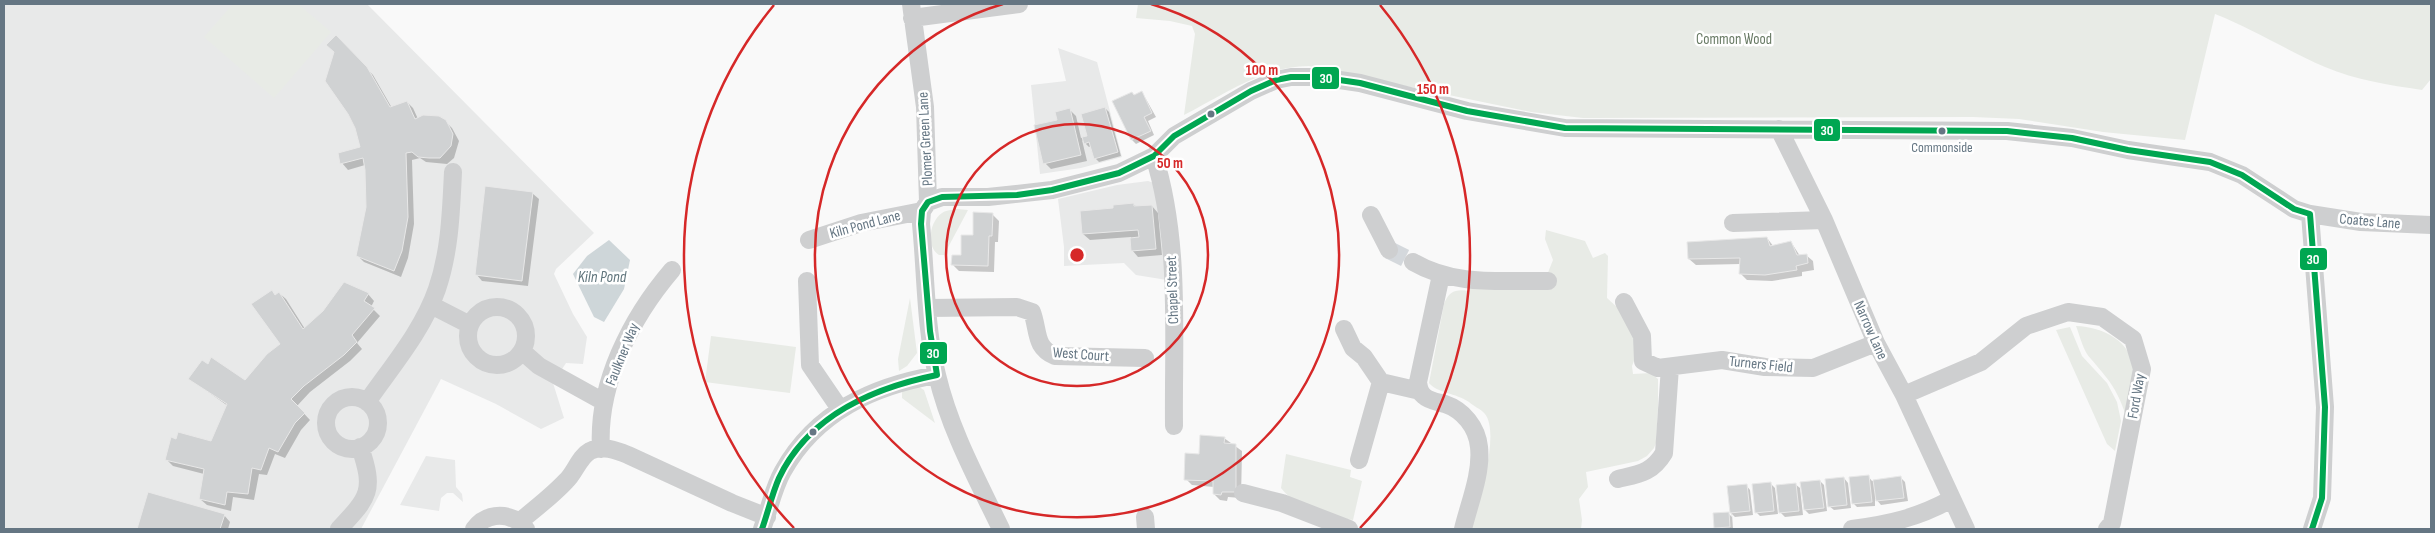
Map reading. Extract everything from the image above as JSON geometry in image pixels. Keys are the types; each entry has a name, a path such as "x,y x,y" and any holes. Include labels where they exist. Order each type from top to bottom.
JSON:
{"street":[{"path":"911,11 1019,4"},
{"name":"Plomer Green Lane","path":"911,11 925,107 925,206 921,224 928,308 937,374 946,408 962,449 1001,529"},
{"path":"1154,156 1174,136 1251,90 1276,80 1291,77 1319,77 1360,83 1467,111 1566,128 2008,131 2072,138 2134,151 2210,162 2242,175 2294,209 2310,214 2324,407 2322,498 2312,529"},
{"name":"Narrow Lane","path":"1779,129 1824,220 1876,343 1904,396 1950,500 1966,529"},
{"name":"Kiln Pond Lane","path":"809,240 861,223 925,206 942,198 998,197 1052,190 1119,172 1154,156"},
{"name":"Chapel Street","path":"1154,156 1164,187 1170,235 1174,426"},
{"path":"367,402 406,347 431,305 444,265 449,240 454,172"},
{"name":"Coates Lane","path":"2310,214 2361,222 2431,225"},
{"path":"1371,215 1389,250"},
{"path":"1733,223 1824,220"},
{"path":"1415,263 1441,275 1469,281 1548,281"},
{"name":"Faulkner Way","path":"602,449 601,416 623,348 639,313 672,270"},
{"path":"1441,275 1420,370 1420,391 1425,398 1459,411 1469,421 1476,433 1479,447 1478,460 1462,529"},
{"path":"807,281 810,365 840,409"},
{"name":"Turners Field","path":"1624,302 1642,336 1643,361 1658,368 1722,360 1765,367 1813,368 1876,343"},
{"path":"431,305 470,325"},
{"path":"495,306 511,309 518,314 526,328 527,336 523,352 509,363 492,365 484,362 476,357 468,342 470,325 474,317 487,308 495,306"},
{"name":"West Court","path":"928,308 1017,307 1032,312 1038,340 1044,351 1055,356 1145,358"},
{"name":"Ford Way","path":"1904,396 1981,362 2026,326 2068,312 2102,317 2133,339 2142,369 2112,523 2107,529"},
{"path":"1344,329 1353,348 1364,357 1381,382 1420,391"},
{"path":"523,352 539,366 604,402"},
{"path":"1618,479 1646,472 1658,464 1664,453 1670,367"},
{"path":"474,529 484,520 493,516 503,515 522,525 567,481 590,451 602,449 617,450 628,455 732,503 764,523 782,473 798,447 840,409 856,399 890,385 937,374"},
{"path":"1359,460 1381,382"},
{"path":"350,397 367,402 373,407 378,422 373,438 360,447 343,447 329,436 326,419 334,404 342,399 350,397"},
{"path":"339,529 362,505 369,487 367,466 360,447"},
{"path":"1243,493 1282,503 1349,529"},
{"path":"1852,529 1896,523 1926,513 1950,500"}],"shaded area":[{"path":"4,4 367,4 594,233 556,269 554,274 573,314 587,337 583,364 566,363 553,383 564,418 541,429 496,404 441,379 361,529 6,529 4,525"},
{"path":"1058,48 1097,62 1122,157 1081,168 1040,174 1031,85 1066,81"},
{"path":"1148,181 1154,183 1158,189 1167,280 1136,275 1124,263 1064,266 1064,247 1058,199 1117,185"},
{"path":"426,456 455,460 456,487 462,494 463,502 453,493 447,493 441,498 439,511 400,505"}],"green space":[{"path":"233,4 298,4 331,32 274,98 204,37"},
{"name":"Common Wood","path":"1138,4 2431,4 2431,79 2422,90 2361,79 2311,61 2243,26 2215,14 2185,140 2103,132 2019,119 1973,117 1583,118 1531,112 1309,66 1292,67 1260,76 1184,115 1195,34 1192,26 1170,21 1136,18"},
{"path":"957,209 968,210 944,255 939,255 932,246 931,241 934,222 944,212"},
{"path":"1546,230 1585,241 1593,258 1605,253 1608,256 1607,298 1620,310 1639,348 1632,366 1633,374 1651,373 1658,379 1656,443 1647,456 1638,461 1586,472 1588,487 1579,499 1582,520 1581,529 1471,529 1489,453 1489,424 1485,414 1469,402 1437,389 1429,383 1444,304 1448,296 1454,292 1460,290 1469,291 1470,287 1547,275 1553,260 1545,239"},
{"path":"910,298 917,353 907,366 899,371 898,359"},
{"path":"2076,326 2096,329 2106,333 2122,344 2128,351 2132,360 2134,376 2125,413 2111,384 2088,356"},
{"path":"2070,327 2082,356 2107,383 2117,402 2121,421 2115,451 2107,444 2056,330"},
{"path":"711,336 796,347 790,393 705,382"},
{"path":"919,387 924,390 935,423 902,398 902,390"},
{"path":"1286,454 1351,470 1350,477 1362,481 1353,520 1314,510 1296,502 1288,495 1281,488"}],"water":[{"name":"Kiln Pond","path":"609,240 630,260 624,289 604,322 594,317 573,274 587,256"}],"building":[{"path":"336,35 367,67 390,107 407,101 415,119 423,115 439,116 446,120 453,134 451,146 440,158 418,157 412,152 406,153 408,217 402,251 394,271 356,256 366,207 365,170 363,158 340,164 338,153 360,147 355,128 348,114 325,81 334,52 326,45"},
{"path":"1142,91 1152,113 1144,117 1151,131 1131,140 1112,101 1132,92 1134,95"},
{"path":"1105,107 1118,152 1094,159 1089,142 1084,144 1082,137 1087,136 1081,114"},
{"path":"1070,108 1081,155 1043,164 1034,125 1057,120 1055,112"},
{"path":"485,186 533,192 522,281 475,275"},
{"path":"1134,203 1134,206 1152,205 1156,249 1131,251 1130,238 1139,237 1138,230 1082,234 1080,211 1113,208 1113,205"},
{"path":"973,212 993,213 992,236 989,236 988,266 951,265 952,255 961,255 961,235 973,235"},
{"path":"1767,237 1770,246 1791,241 1797,255 1807,254 1808,263 1796,266 1797,270 1765,275 1739,274 1740,258 1688,259 1687,242"},
{"path":"344,282 369,293 364,301 375,308 352,335 357,342 291,399 305,413 295,423 278,452 269,448 261,470 252,468 248,494 227,492 225,505 199,499 204,469 165,460 171,437 176,439 178,432 211,441 227,404 188,379 202,360 208,364 211,357 245,380 267,354 280,344 251,304 272,290 275,295 279,292 303,329 323,311"},
{"path":"1200,435 1225,437 1224,443 1236,444 1236,492 1222,492 1221,495 1213,494 1213,481 1184,480 1185,453 1199,454"},
{"path":"1869,475 1872,502 1852,504 1849,477"},
{"path":"1901,476 1904,498 1876,501 1873,480"},
{"path":"1844,477 1847,505 1828,507 1825,479"},
{"path":"1820,480 1824,508 1804,510 1800,482"},
{"path":"1771,482 1774,511 1755,513 1752,484"},
{"path":"1796,483 1799,511 1779,513 1776,485"},
{"path":"1747,484 1750,511 1730,513 1727,486"},
{"path":"148,492 225,514 220,529 137,529"},
{"path":"1729,512 1730,527 1714,528 1713,513"}],"tunnel":[{"path":"1389,250 1413,262"}],"transit line":[{"name":"30","path":"762,529 779,478 792,456 807,437 825,421 867,397 890,388 937,375 930,331 921,224 922,211 928,202 942,197 1017,195 1052,190 1119,173 1154,156 1174,136 1251,91 1276,80 1291,77 1319,77 1360,83 1467,111 1565,128 2007,131 2072,138 2128,150 2210,162 2242,175 2294,209 2310,214 2325,407 2322,498 2312,529"}],"place":[{"name":"Commonside","path":"1942,131"}]}
